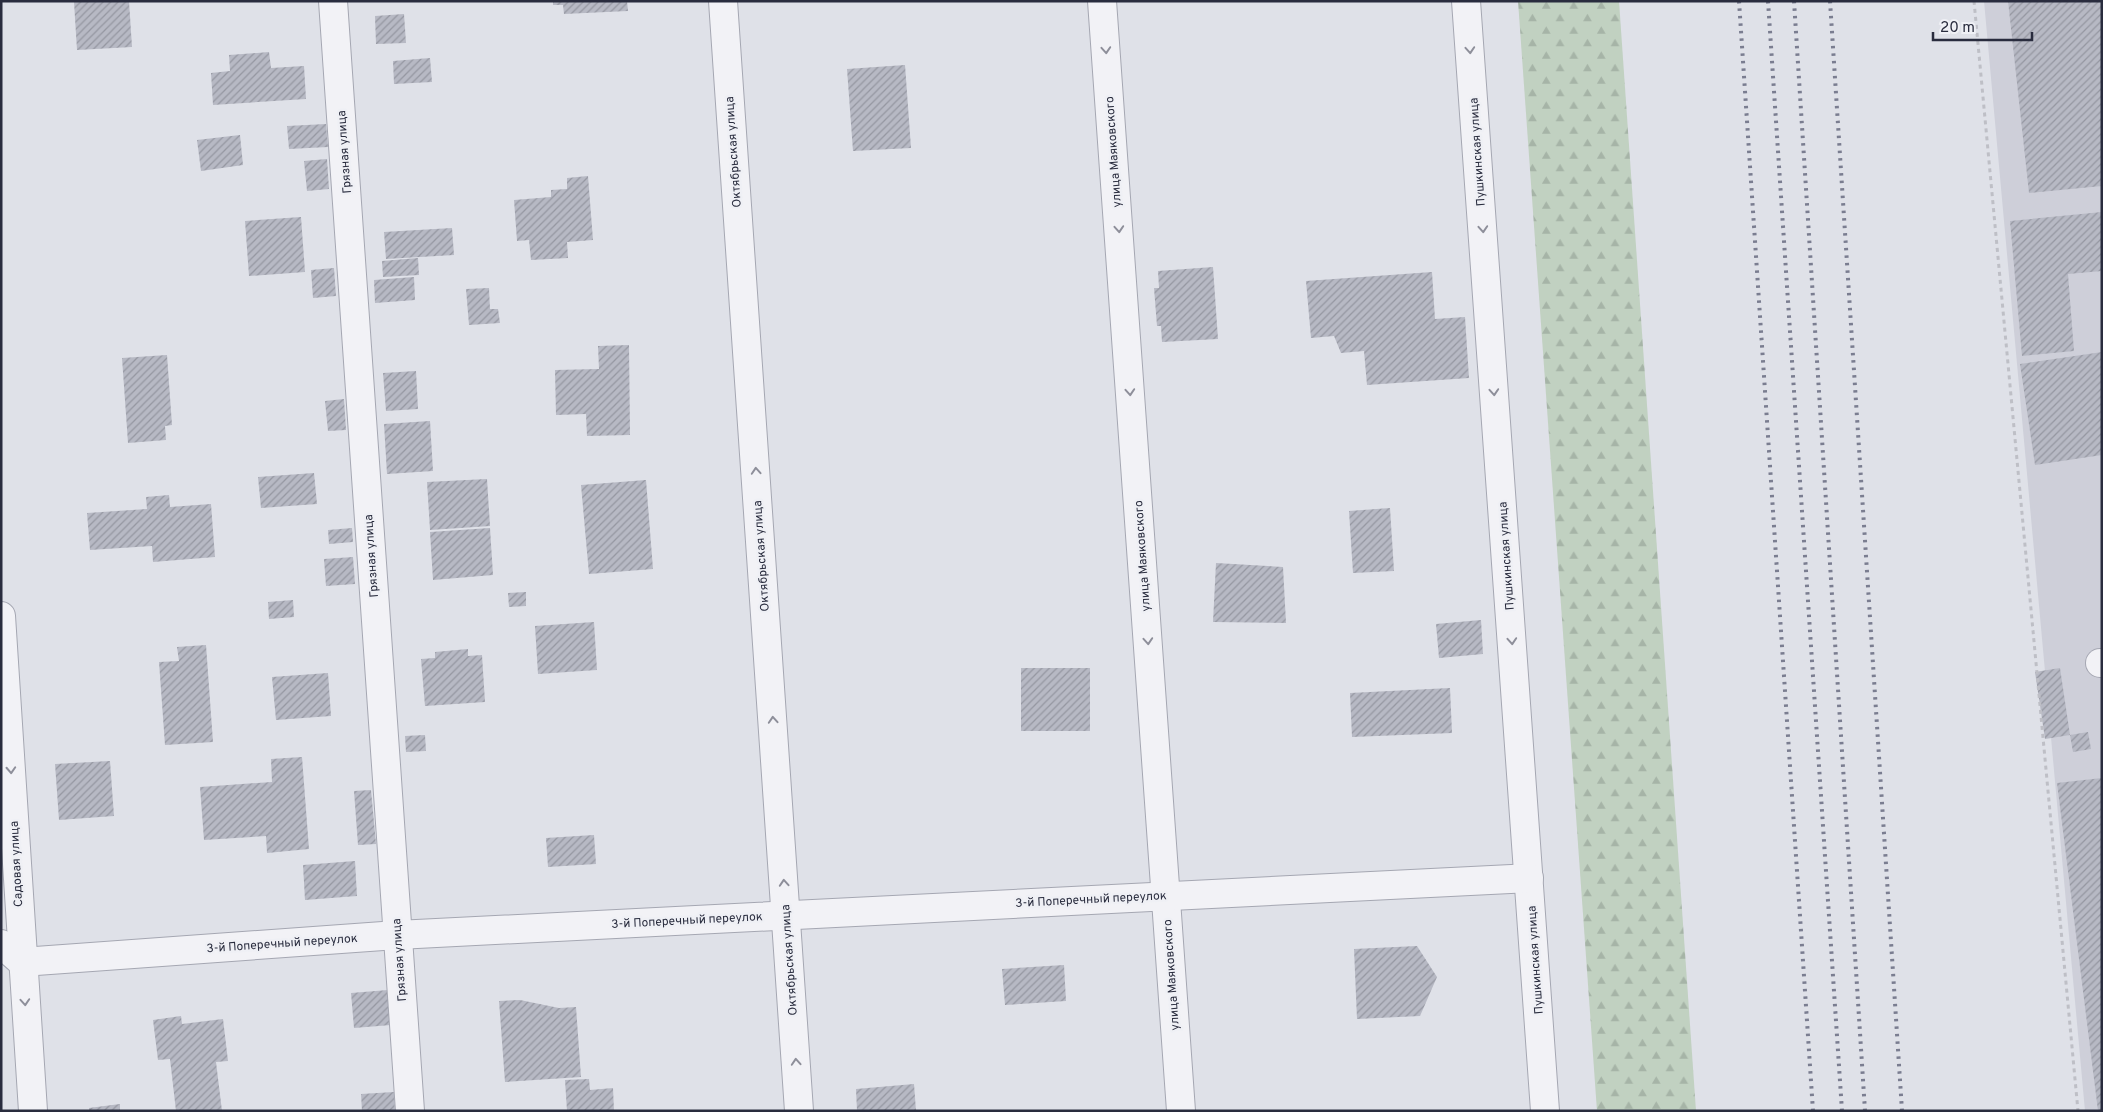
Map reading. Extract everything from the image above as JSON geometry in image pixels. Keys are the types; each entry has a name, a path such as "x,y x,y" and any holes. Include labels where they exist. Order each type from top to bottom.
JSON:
{"street":[{"name":"Грязная улица","path":"333,1 410,1111"},
{"name":"Октябрьская улица","path":"723,1 799,1111"},
{"name":"улица Маяковского","path":"1102,1 1181,1111"},
{"name":"Пушкинская улица","path":"1466,1 1546,1111"},
{"name":"Садовая улица","path":"1,616 33,1111"},
{"name":"3-й Поперечный переулок","path":"22,962 397,935 1529,878"},
{"path":"1,944 22,962"}],"path":[{"path":"1974,1 2078,1111"}],"shaded area":[{"path":"1984,1 2102,1 2102,1111 2085,1111"}],"green space":[{"path":"1518,1 1619,1 1696,1111 1597,1111"}],"building":[{"path":"129,1 132,47 77,50 74,2"},
{"path":"553,1 627,1 628,11 564,14 563,5 553,5"},
{"path":"2008,1 2102,1 2102,186 2029,193"},
{"path":"404,14 406,43 376,44 375,16"},
{"path":"269,52 271,68 304,66 306,99 213,105 211,73 230,71 229,55"},
{"path":"430,58 432,82 394,84 393,61"},
{"path":"905,65 911,148 853,151 847,69"},
{"path":"326,124 328,147 289,149 287,126"},
{"path":"240,135 243,165 201,171 197,140"},
{"path":"327,159 329,189 307,191 304,161"},
{"path":"588,176 593,240 567,242 568,258 531,260 529,240 517,241 514,200 551,197 551,190 567,189 567,178"},
{"path":"2102,212 2102,271 2068,274 2074,351 2022,356 2010,221"},
{"path":"301,217 305,272 249,276 245,221"},
{"path":"452,228 454,255 386,259 384,232"},
{"path":"418,258 419,275 383,277 382,261"},
{"path":"1213,267 1218,339 1162,342 1161,326 1157,326 1154,288 1159,288 1158,271"},
{"path":"334,268 336,296 313,298 311,270"},
{"path":"1432,272 1435,319 1465,317 1469,378 1367,385 1364,351 1341,353 1334,336 1311,338 1306,281"},
{"path":"414,277 415,300 375,303 374,280"},
{"path":"489,288 490,309 498,309 500,323 469,325 466,289"},
{"path":"629,345 630,435 587,436 586,414 556,415 555,370 599,369 598,346"},
{"path":"2102,352 2102,455 2035,465 2020,364"},
{"path":"167,355 172,425 165,426 166,440 128,443 122,358"},
{"path":"416,371 418,409 386,411 383,373"},
{"path":"344,399 346,430 328,431 325,401"},
{"path":"430,421 433,471 387,474 384,424"},
{"path":"314,473 317,504 261,508 258,477"},
{"path":"487,479 490,526 430,530 427,482"},
{"path":"646,480 653,569 589,574 581,485"},
{"path":"169,495 170,507 211,504 215,557 153,562 152,546 90,550 87,513 147,509 146,497"},
{"path":"1390,508 1394,571 1353,573 1349,511"},
{"path":"352,528 353,542 329,544 328,530"},
{"path":"490,528 493,575 433,580 430,532"},
{"path":"353,557 355,584 326,586 324,559"},
{"path":"1216,563 1283,567 1286,623 1213,622"},
{"path":"526,592 526,606 509,607 508,593"},
{"path":"293,600 294,617 269,619 268,602"},
{"path":"1481,620 1483,654 1439,658 1436,624"},
{"path":"594,622 597,670 538,674 535,626"},
{"path":"206,645 213,742 165,745 159,662 179,661 177,647"},
{"path":"468,649 468,656 482,655 485,702 425,706 421,659 435,658 435,652"},
{"path":"1021,668 1090,668 1090,731 1021,731"},
{"path":"2060,668 2070,735 2045,739 2035,672"},
{"path":"328,673 331,716 276,720 272,677"},
{"path":"1450,688 1452,733 1352,737 1350,693"},
{"path":"2088,732 2091,749 2073,752 2070,735"},
{"path":"425,735 426,751 406,752 405,736"},
{"path":"302,757 309,849 267,853 266,836 204,840 200,787 272,782 271,759"},
{"path":"110,761 114,816 59,820 55,764"},
{"path":"2102,778 2102,1111 2098,1111 2057,783"},
{"path":"371,790 376,844 358,845 354,791"},
{"path":"594,835 596,864 548,867 546,838"},
{"path":"355,861 357,896 305,900 303,865"},
{"path":"1417,946 1437,977 1420,1016 1357,1019 1354,949"},
{"path":"1064,965 1066,1001 1005,1005 1002,969"},
{"path":"388,990 391,1025 354,1028 351,993"},
{"path":"520,1000 559,1008 576,1007 581,1077 505,1082 499,1001"},
{"path":"181,1016 182,1024 223,1019 228,1061 216,1062 222,1111 176,1111 170,1059 158,1060 153,1020"},
{"path":"589,1079 590,1090 613,1088 614,1111 567,1111 565,1080"},
{"path":"914,1084 916,1111 857,1111 856,1089"},
{"path":"394,1092 395,1111 362,1111 361,1094"},
{"path":"120,1104 120,1111 89,1111 89,1108"}],"railway":[{"path":"1739,1 1813,1111"},
{"path":"1768,1 1842,1111"},
{"path":"1794,1 1865,1111"},
{"path":"1830,1 1902,1111"}]}
